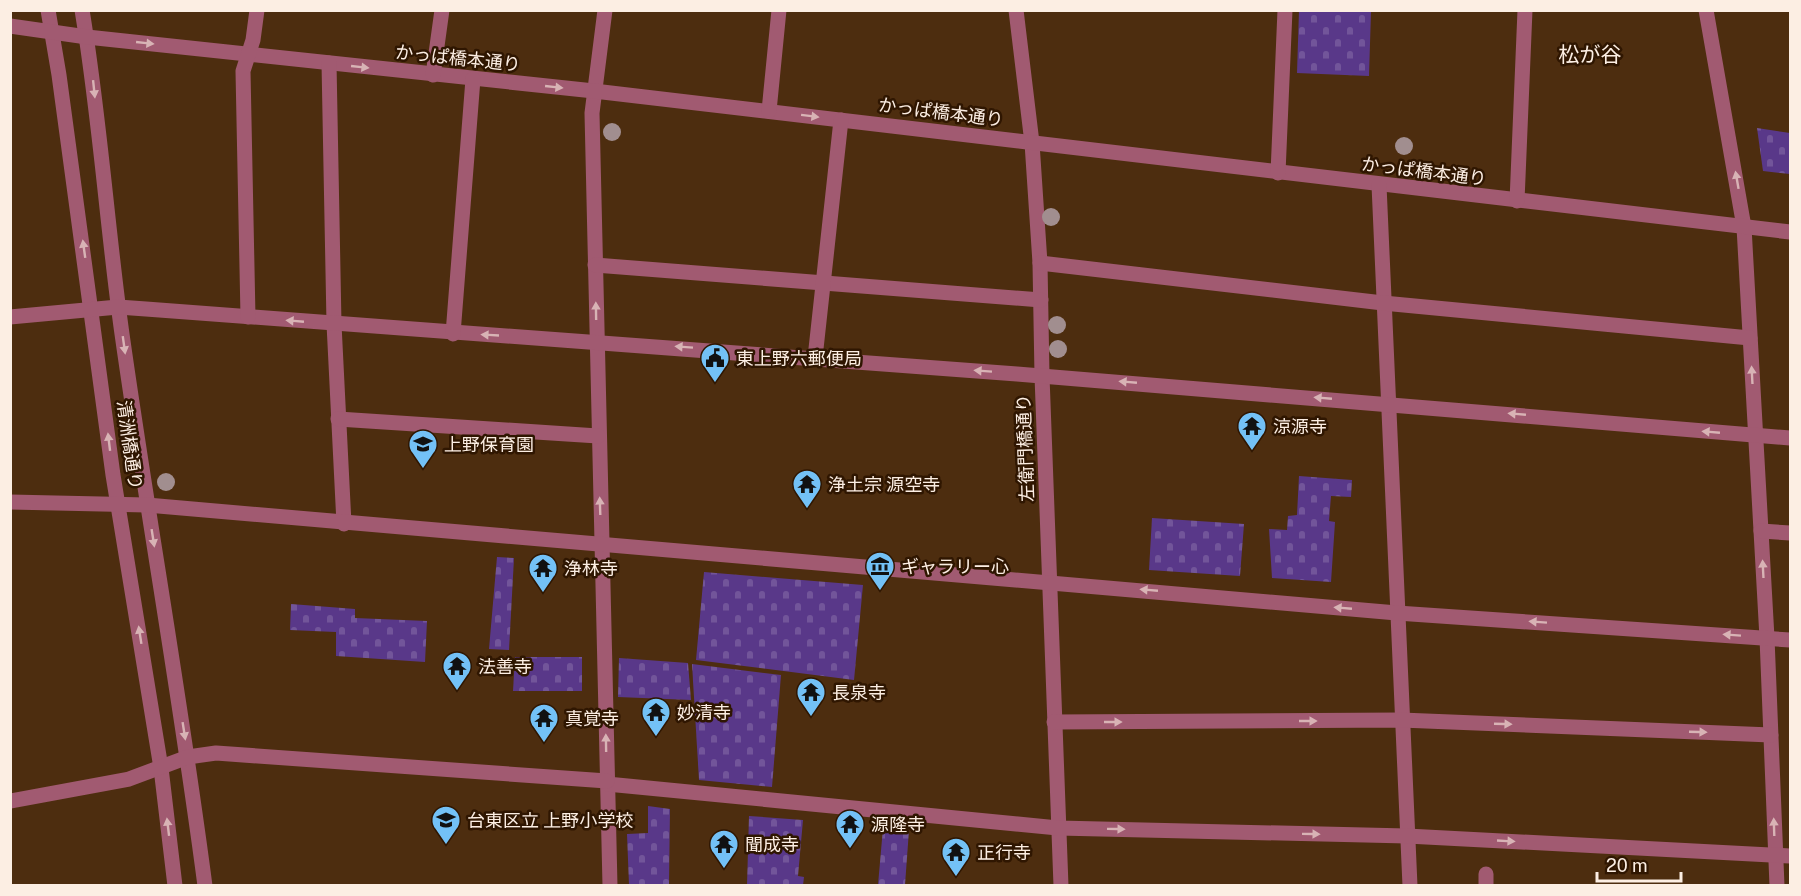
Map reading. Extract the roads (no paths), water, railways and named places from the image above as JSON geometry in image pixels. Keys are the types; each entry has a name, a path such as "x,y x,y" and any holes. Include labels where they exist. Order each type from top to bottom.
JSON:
{"street":[{"name":"清洲橋通り","path":"48,10 119,504 161,768 175,885"},
{"name":"清洲橋通り","path":"82,10 118,307 188,757 205,885"},
{"path":"248,316 243,71 257,10"},
{"path":"433,75 442,10"},
{"path":"605,10 594,91 596,340 610,885"},
{"path":"769,111 779,10"},
{"name":"左衛門橋通り","path":"1016,10 1032,143 1040,263 1042,376 1061,885"},
{"path":"1278,173 1284,10"},
{"path":"1517,201 1525,10"},
{"path":"1706,10 1744,226 1771,735 1783,855 1777,885"},
{"name":"かっぱ橋本通り","path":"10,26 87,37 769,111 1378,185 1791,232"},
{"path":"330,63 334,324 344,524"},
{"path":"453,334 473,79"},
{"path":"815,358 841,120"},
{"path":"1378,185 1410,885"},
{"path":"1040,263 1383,303 1750,338"},
{"path":"595,266 1041,300"},
{"path":"10,317 118,307 453,334 596,340 1387,403 1791,438"},
{"path":"339,419 598,436"},
{"path":"10,502 147,505 602,546 1050,581 1397,613 1791,640"},
{"path":"1761,531 1791,533"},
{"path":"1054,722 1401,720 1771,735"},
{"path":"10,801 129,779 188,757 216,753 607,783 1058,828 1407,836 1783,855"}],"place":[{"name":"東上野六郵便局","path":"715,384"},
{"name":"涼源寺","path":"1252,452"},
{"name":"上野保育園","path":"423,470"},
{"name":"浄土宗 源空寺","path":"807,510"},
{"name":"ギャラリー心","path":"880,592"},
{"name":"浄林寺","path":"543,594"},
{"name":"法善寺","path":"457,692"},
{"name":"長泉寺","path":"811,718"},
{"name":"妙清寺","path":"656,738"},
{"name":"真覚寺","path":"544,744"},
{"name":"台東区立 上野小学校","path":"446,846"},
{"name":"源隆寺","path":"850,850"},
{"name":"聞成寺","path":"724,870"},
{"name":"正行寺","path":"956,878"}],"district":[{"name":"松が谷","path":"1590,54"}]}
